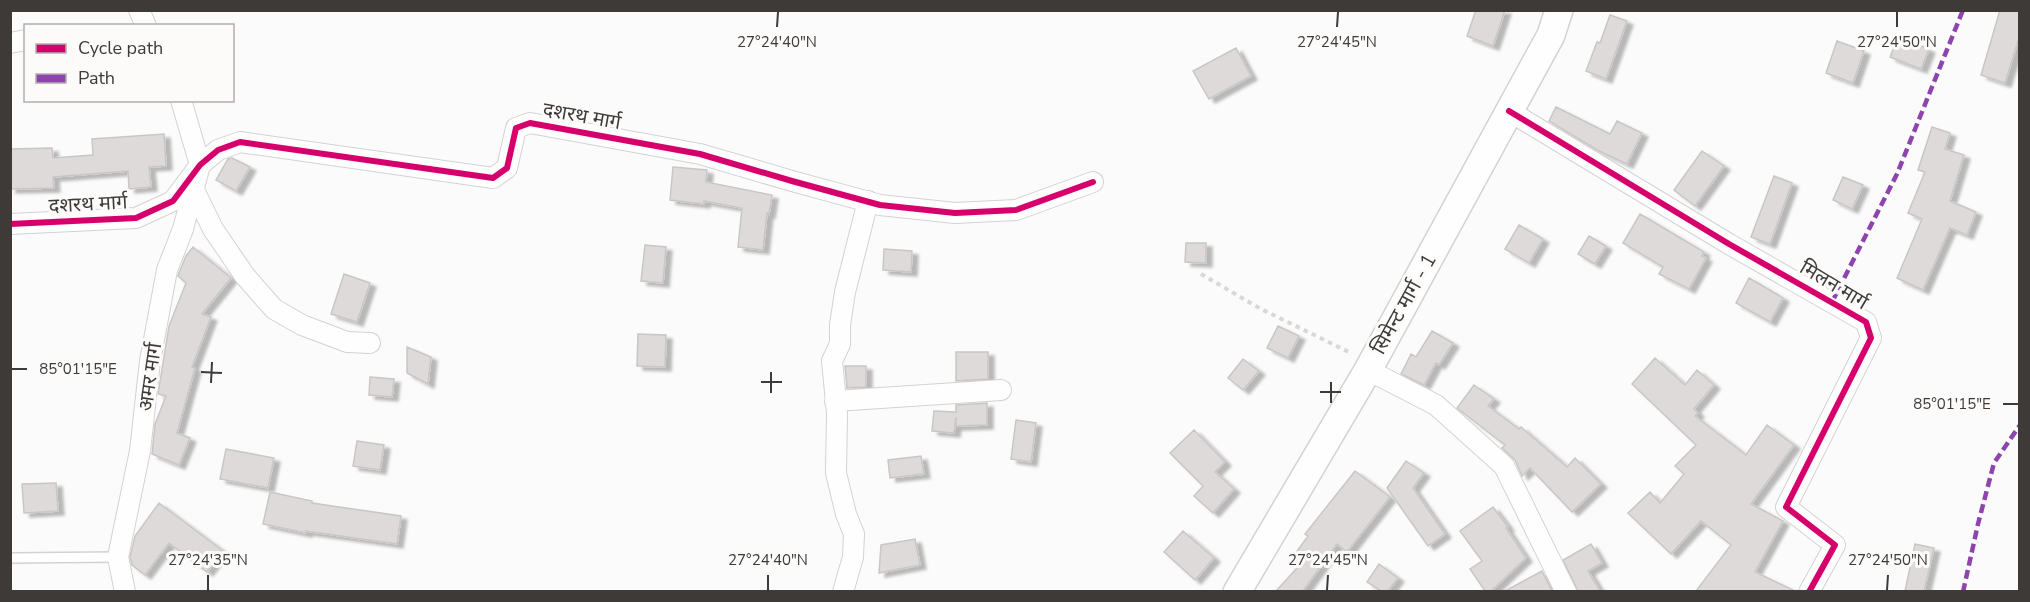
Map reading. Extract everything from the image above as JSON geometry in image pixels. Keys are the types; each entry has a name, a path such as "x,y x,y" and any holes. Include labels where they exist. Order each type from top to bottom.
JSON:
{"street":[{"path":"139,10 145,24"},
{"name":"सिमेन्ट मार्ग - 1","path":"1237,591 1369,366 1551,35 1559,10"},
{"path":"182,102 200,165"},
{"name":"मिलन मार्ग","path":"1509,111 1729,244 1866,322 1871,338 1786,507 1835,545 1809,591"},
{"name":"दशरथ मार्ग","path":"10,224 136,219 173,201 200,165 219,150 240,142 493,178 507,168 516,128 530,123 700,153 868,201 956,213 1016,210 1094,182"},
{"name":"अमर मार्ग","path":"125,591 118,557 140,451 150,361 167,270 183,229 200,165"},
{"path":"194,190 213,229 245,276 274,309 302,325 346,342 370,343"},
{"path":"843,591 853,557 854,534 836,473 837,414 832,361 840,344 840,325 845,292 868,201"},
{"path":"1369,366 1436,405 1504,466 1566,591"},
{"path":"835,401 1001,390"}],"lane":[{"path":"10,558 118,557"}],"path":[{"path":"1201,274 1261,309 1369,366"}],"building":[{"path":"1476,10 1505,10 1493,46 1467,36"},
{"path":"2000,10 2019,10 2019,38 2005,83 1981,75"},
{"path":"1610,15 1627,21 1606,79 1586,71 1597,42 1600,43"},
{"path":"1898,37 1929,49 1921,69 1890,57"},
{"path":"1837,41 1864,51 1853,83 1826,73"},
{"path":"1236,48 1251,76 1209,99 1193,71"},
{"path":"1556,107 1610,134 1617,121 1642,133 1627,164 1597,150 1549,121"},
{"path":"1932,127 1950,133 1945,149 1964,155 1950,201 1976,212 1967,235 1950,228 1923,290 1897,278 1922,219 1908,213 1925,172 1918,170"},
{"path":"164,134 166,166 149,167 151,187 129,189 128,171 53,177 54,188 10,189 10,149 52,148 53,158 93,155 92,139"},
{"path":"1702,151 1724,166 1695,206 1674,190"},
{"path":"232,158 250,167 236,191 216,180 228,159"},
{"path":"673,167 707,170 706,182 772,195 769,214 767,213 763,250 738,247 742,208 704,201 704,204 670,200"},
{"path":"1774,176 1792,183 1770,244 1751,237"},
{"path":"1843,177 1863,185 1852,209 1833,200"},
{"path":"1640,214 1704,252 1702,256 1706,258 1689,289 1659,274 1663,267 1623,243"},
{"path":"1519,225 1543,239 1529,263 1505,249"},
{"path":"1589,236 1606,246 1595,264 1578,254"},
{"path":"1186,243 1206,243 1206,263 1185,262"},
{"path":"645,245 666,247 663,283 641,281"},
{"path":"193,247 231,278 202,314 211,317 192,367 195,368 177,433 190,438 179,465 152,454 155,424 166,396 158,394 169,326 186,283 178,276 186,256"},
{"path":"884,249 912,251 911,272 883,270"},
{"path":"344,274 370,283 357,322 331,314"},
{"path":"1749,278 1783,298 1770,322 1736,303"},
{"path":"1278,326 1299,336 1288,358 1267,348"},
{"path":"1432,331 1453,343 1439,365 1436,363 1424,385 1401,374 1411,354 1416,357"},
{"path":"638,334 666,335 665,367 637,366"},
{"path":"407,347 431,357 428,384 407,373"},
{"path":"956,352 988,352 988,379 956,381"},
{"path":"1655,358 1685,385 1697,370 1714,385 1694,409 1698,413 1695,416 1746,455 1767,425 1794,445 1751,504 1783,521 1755,572 1795,591 1696,591 1731,545 1701,521 1671,554 1628,513 1650,492 1660,503 1684,474 1675,466 1696,445 1632,384"},
{"path":"1243,359 1259,371 1243,390 1228,378"},
{"path":"845,366 866,366 866,387 847,388"},
{"path":"370,377 394,379 392,397 369,395"},
{"path":"1474,385 1494,399 1488,406 1519,429 1521,427 1567,467 1575,458 1601,484 1572,512 1530,468 1522,476 1515,460 1502,448 1505,445 1457,408"},
{"path":"987,403 987,425 956,426 956,417 954,433 932,431 934,411 956,412 956,405"},
{"path":"1016,420 1036,423 1031,462 1011,459"},
{"path":"1194,430 1225,462 1215,472 1234,489 1213,513 1194,496 1203,486 1170,453"},
{"path":"357,441 384,445 380,470 353,466"},
{"path":"226,449 274,458 268,488 220,479"},
{"path":"921,456 924,474 890,478 888,460"},
{"path":"1406,461 1424,473 1413,488 1445,534 1428,546 1387,488"},
{"path":"1355,471 1390,497 1347,552 1337,544 1303,591 1276,591 1297,568 1289,562 1308,536 1305,534"},
{"path":"56,483 58,511 24,513 22,484"},
{"path":"270,492 312,501 312,503 401,516 397,544 306,531 306,533 263,524"},
{"path":"159,503 223,551 207,572 169,543 145,575 132,565 130,557 135,536"},
{"path":"1493,507 1526,558 1491,591 1485,591 1470,569 1482,561 1460,531"},
{"path":"1183,531 1214,558 1195,580 1164,552"},
{"path":"915,539 920,565 879,573 881,545"},
{"path":"1591,544 1602,563 1588,571 1600,591 1578,591 1563,560"},
{"path":"1915,544 1934,548 1924,591 1905,591"},
{"path":"1379,564 1398,578 1388,591 1381,591 1367,582"},
{"path":"1542,571 1552,591 1505,591"}],"marked path":[{"path":"1832,302 1897,174 1963,10"},
{"path":"1963,592 1994,463 2020,425"}],"cycle path":[{"path":"1509,111 1729,244 1866,322 1871,338 1786,507 1835,545 1809,592"},
{"path":"10,224 136,218 173,201 200,165 218,150 240,142 493,178 507,168 516,128 530,123 700,154 880,205 955,213 1016,210 1093,182"}]}
